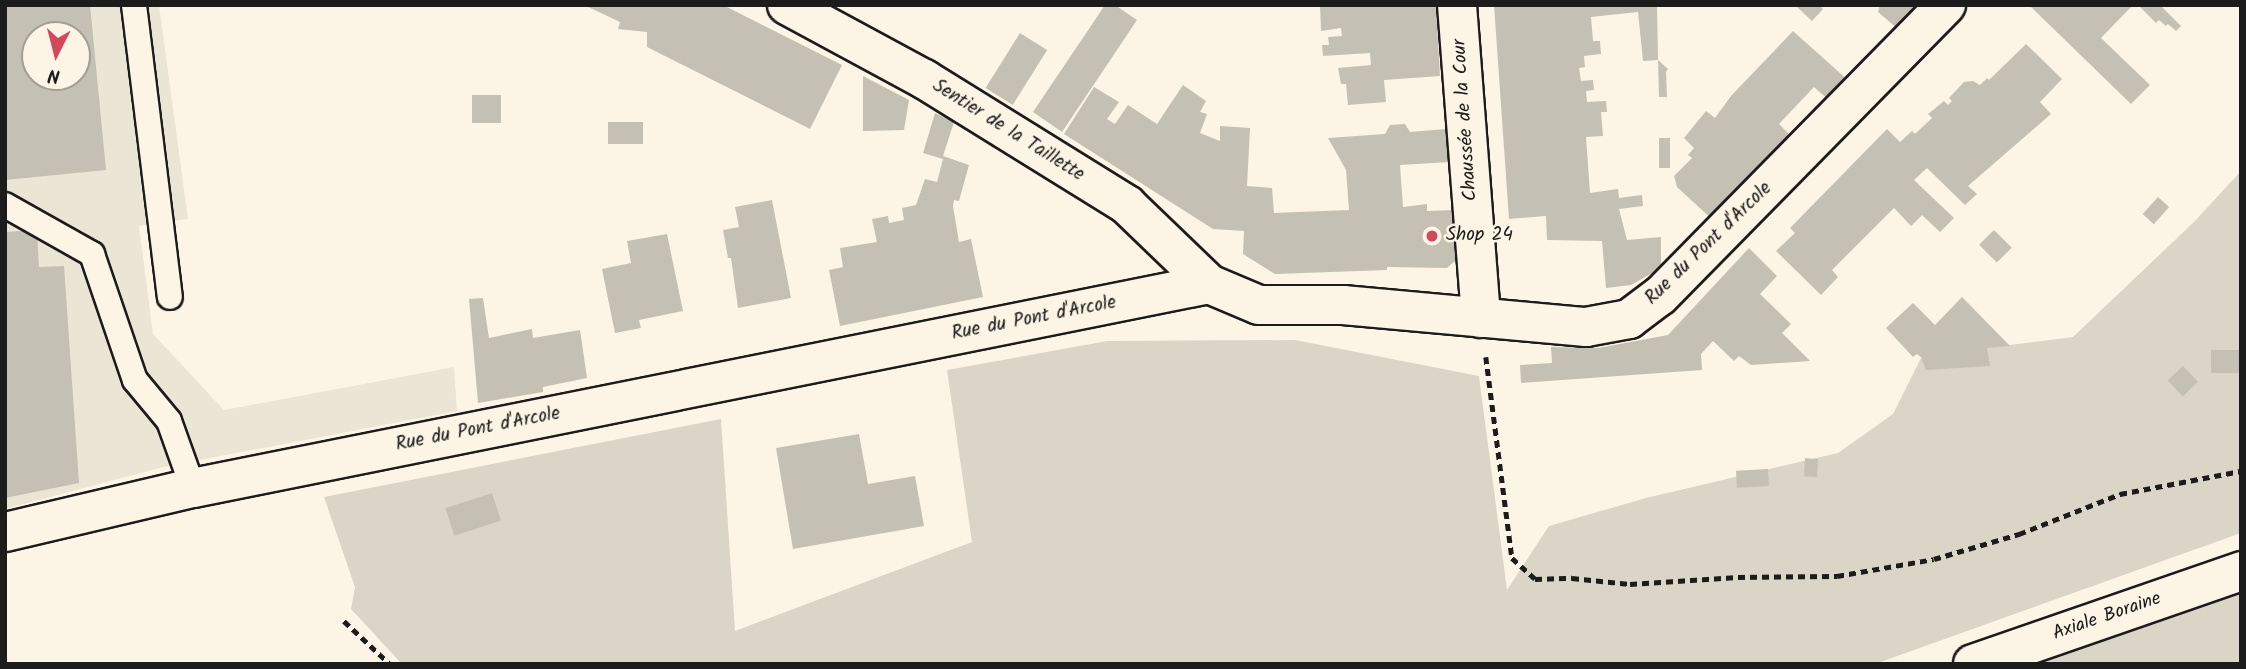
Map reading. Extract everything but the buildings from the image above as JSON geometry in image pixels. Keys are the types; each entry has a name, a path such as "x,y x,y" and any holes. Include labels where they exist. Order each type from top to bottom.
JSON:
{"street":[{"name":"Sentier de la Taillette","path":"787,5 924,79 1127,205 1209,284"},
{"name":"Chaussée de la Cour","path":"1457,5 1481,318"},
{"name":"Rue du Pont d'Arcole","path":"5,532 193,488 1209,284 1259,305 1343,305 1586,327 1629,319 1660,296 1946,5"},
{"name":"Axiale Boraine","path":"1973,664 2241,571"}],"lane":[{"path":"134,5 170,297"},
{"path":"5,205 92,254 135,380 169,421 193,488"}],"path":[{"path":"1481,318 1512,558 1535,579 1572,578 1630,584 1738,577 1837,576 1934,559 2019,534 2120,494 2241,471"},
{"path":"344,621 390,664"}],"shaded area":[{"path":"5,5 159,5 188,219 139,226 153,334 224,410 454,367 457,411 163,467 5,509"},
{"path":"2241,171 2241,533 1875,664 402,664 351,609 355,587 324,497 721,419 735,631 972,542 947,370 1107,341 1295,340 1479,376 1507,590 1549,526 1646,498 1838,453 1893,414 1922,356 2073,337 2195,221"},
{"path":"2241,571 2241,664 1976,664"}],"place":[{"name":"Shop 24","path":"1432,236"}]}
